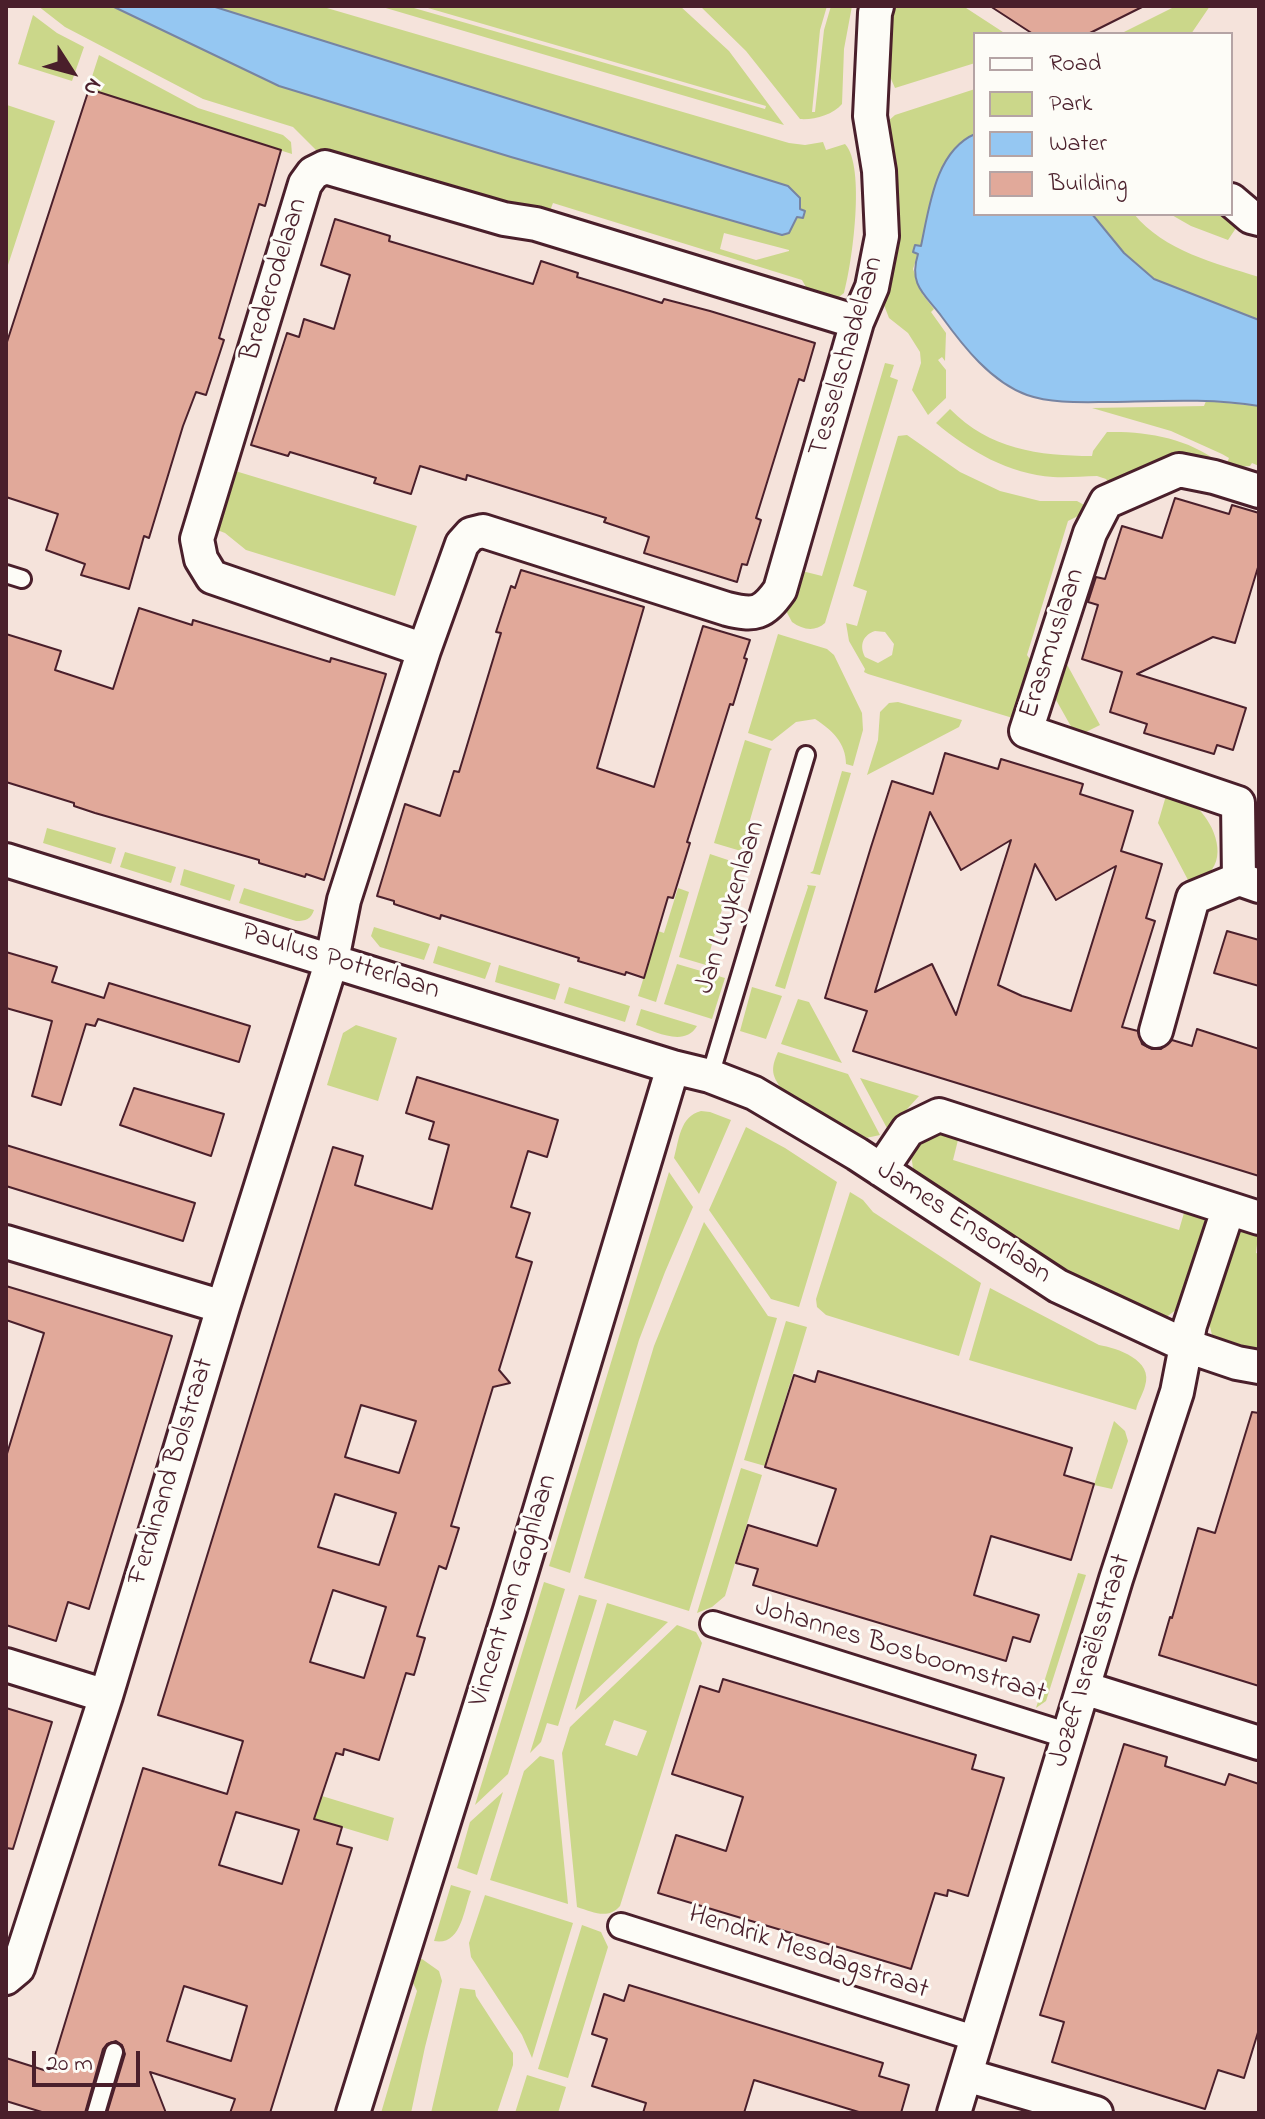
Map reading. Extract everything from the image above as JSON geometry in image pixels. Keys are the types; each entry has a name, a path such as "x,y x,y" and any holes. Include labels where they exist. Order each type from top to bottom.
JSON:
{"street":[{"name":"Tesselschadelaan","path":"424,650 462,544 471,534 483,531 744,613 759,612 780,590 857,322 872,287 882,236 879,171 870,116 877,6"},
{"name":"Brederodelaan","path":"424,650 212,577 201,559 197,539 305,184 313,173 325,167 504,219 536,224 857,322"},
{"path":"1233,202 1251,217 1259,219"},
{"name":"Erasmuslaan","path":"1156,1031 1193,898 1249,882 1248,796 1026,731 1090,533 1106,502 1179,470 1259,491"},
{"path":"332,960 344,900 424,650"},
{"name":"Paulus Potterlaan","path":"6,860 673,1067"},
{"name":"Ferdinand Bolstraat","path":"6,1978 18,1968 106,1696 332,960"},
{"name":"James Ensorlaan","path":"673,1067 710,1076 754,1093 881,1170 1058,1286 1187,1346 1259,1367"},
{"name":"Vincent van Goghlaan","path":"353,2113 510,1610 673,1067"},
{"path":"881,1170 908,1130 939,1115 1259,1218"},
{"name":"Jozef Israëlsstraat","path":"954,2113 1177,1392 1190,1325 1228,1210"},
{"path":"6,1242 223,1307"},
{"name":"Johannes Bosboomstraat","path":"713,1624 1069,1736"},
{"path":"6,1665 106,1696"},
{"path":"1084,1688 1259,1743"},
{"name":"Hendrik Mesdagstraat","path":"621,1926 977,2039"},
{"path":"966,2075 1096,2113"}],"lane":[{"name":"Jan Luykenlaan","path":"710,1076 806,755"},
{"path":"96,2113 114,2052"}],"green space":[{"path":"38,6 112,6 279,86 782,235 789,232 804,211 788,186 212,6 320,6 789,143 805,145 823,142 826,150 845,144 855,173 856,193 853,239 844,293 835,300 811,296 802,280 553,203 548,216 316,150 293,127 203,99 65,27","holes":["724,233 789,250 756,260 720,249"]},
{"path":"379,6 407,6 765,109 766,106 421,6 680,6 729,51 784,125"},
{"path":"700,6 827,6 820,30 812,112 815,112 824,30 831,6 852,6 844,49 842,104 823,116 800,119 746,51"},
{"path":"890,6 963,6 1003,32 973,32 973,64 895,88 888,72"},
{"path":"1176,6 1210,6 1192,32 1124,32"},
{"path":"33,15 57,33 84,47 72,81 18,64"},
{"path":"99,55 198,108 283,135 291,142 292,154 88,89"},
{"path":"973,90 973,135 965,139 929,208 921,247 913,252 918,254 913,269 923,295 946,333 945,361 942,357 938,360 946,370 946,398 928,415 912,390 921,363 920,352 908,333 889,318 882,300 886,123 895,115"},
{"path":"7,105 55,121 8,265 6,264"},
{"path":"1094,216 1136,216 1175,247 1259,277 1259,320 1154,279 1124,253"},
{"path":"1174,216 1225,216 1238,225 1228,240"},
{"path":"885,363 894,365 890,377 898,380 825,623 813,629 800,627 792,622 785,609 802,571 822,576"},
{"path":"1206,401 1259,406 1259,466 1252,463 1250,466 1225,468 1229,458 1222,454 1171,431 1092,408 1204,406"},
{"path":"950,409 981,433 1034,452 1092,456 1107,432 1121,432 1180,442 1218,462 1172,456 1112,487 1106,479 1097,476 1037,475 1005,466 976,452 936,423"},
{"path":"907,435 960,472 1000,491 1040,501 1077,501 1086,506 1082,514 1068,521 1027,655 1036,668 1016,719 868,674 864,672 849,641 846,623 857,626 867,591 853,586 898,436","holes":["875,631 885,632 894,644 892,655 878,663 865,657 862,648 865,638"]},
{"path":"232,470 417,526 395,596 246,550 225,533 212,528"},
{"path":"778,634 827,649 834,655 862,713 863,730 853,766 846,764 844,750 837,738 815,719 796,722 772,741 748,733"},
{"path":"1064,659 1100,725 1082,734 1073,730 1051,691"},
{"path":"898,702 962,720 959,727 867,775 878,740 880,712 889,703"},
{"path":"745,740 772,749 741,851 714,843"},
{"path":"842,771 851,773 820,875 810,873 813,871"},
{"path":"1168,789 1201,812 1216,838 1215,865 1204,877 1187,883 1158,823"},
{"path":"47,828 116,848 111,864 43,843"},
{"path":"125,852 176,867 171,883 120,867"},
{"path":"710,854 737,863 706,965 679,957"},
{"path":"184,869 235,885 230,901 180,885"},
{"path":"807,885 816,886 785,989 775,986"},
{"path":"244,888 314,910 308,919 296,921 239,903"},
{"path":"678,888 689,892 656,1002 638,996 658,931 664,933"},
{"path":"374,927 430,944 424,960 380,947 371,936"},
{"path":"438,946 491,963 485,979 433,963"},
{"path":"677,964 725,978 712,1019 664,1004"},
{"path":"499,965 560,984 555,1000 495,982"},
{"path":"569,987 630,1006 625,1022 564,1003"},
{"path":"752,987 782,996 766,1039 740,1031"},
{"path":"798,999 809,1002 842,1063 781,1044"},
{"path":"641,1009 697,1026 685,1036 660,1034 636,1025"},
{"path":"356,1025 397,1038 378,1101 327,1085 343,1033"},
{"path":"778,1052 848,1074 880,1135 866,1138 864,1142 783,1091 773,1073"},
{"path":"860,1078 919,1096 888,1130"},
{"path":"701,1111 731,1120 699,1194 674,1158 685,1123"},
{"path":"746,1127 837,1182 799,1307 771,1299 709,1210"},
{"path":"937,1130 959,1136 953,1160 1179,1230 1186,1206 1200,1214 1208,1226 1180,1307 1165,1318 1101,1288 1027,1248 910,1172 913,1168 910,1148"},
{"path":"669,1172 693,1207 639,1340 570,1573 549,1566"},
{"path":"850,1192 863,1200 873,1212 981,1283 959,1356 826,1315 817,1307 816,1299"},
{"path":"704,1222 768,1316 777,1318 689,1611 584,1578 654,1346"},
{"path":"1259,1228 1256,1253 1259,1254 1259,1351 1212,1335 1207,1314 1235,1235"},
{"path":"990,1288 1099,1345 1124,1352 1139,1362 1146,1377 1136,1410 969,1360"},
{"path":"786,1321 807,1327 765,1466 744,1460"},
{"path":"1114,1421 1125,1431 1128,1441 1112,1489 1094,1485"},
{"path":"741,1468 762,1475 725,1596 712,1607 697,1613"},
{"path":"1078,1573 1086,1575 1046,1701 1036,1708"},
{"path":"544,1582 565,1589 508,1774 475,1805"},
{"path":"579,1595 597,1600 594,1610 558,1726 547,1723 541,1742 530,1753"},
{"path":"607,1603 668,1622 575,1710"},
{"path":"677,1625 696,1632 702,1643 620,1906 610,1913 600,1914 577,1907 562,1753 570,1727","holes":["614,1720 647,1731 637,1756 605,1745"]},
{"path":"540,1756 554,1760 568,1904 490,1880 524,1771"},
{"path":"263,1778 394,1818 388,1841 255,1801"},
{"path":"503,1792 477,1875 457,1868 470,1822"},
{"path":"451,1885 471,1891 455,1933 443,1941 434,1941"},
{"path":"485,1895 573,1923 532,2058 522,2035 471,1957 469,1943"},
{"path":"582,1925 601,1932 608,1947 568,2078 538,2069"},
{"path":"422,1959 439,1971 442,1981 411,2113 381,2113 417,1991 410,1977 415,1960"},
{"path":"460,1988 475,1990 513,2053 513,2065 497,2113 431,2113"},
{"path":"527,2075 566,2087 558,2113 515,2113"}],"water":[{"path":"112,6 212,6 788,186 800,198 800,209 805,211 803,218 797,217 789,233 782,235 279,86"},
{"path":"973,135 973,216 1094,216 1124,253 1154,279 1259,320 1259,406 1204,401 1047,400 1014,389 990,372 959,340 920,289 915,274 918,254 913,252 915,245 921,246 936,182 951,153"}],"building":[{"path":"990,6 1144,6 1092,32 1030,32"},
{"path":"89,89 281,150 265,206 259,204 219,338 224,340 206,395 196,392 149,538 144,536 129,589 81,575 85,564 46,550 58,514 6,497 6,345"},
{"path":"335,219 390,236 389,241 533,284 541,261 578,273 577,277 662,303 664,299 710,311 815,343 804,381 799,379 756,518 761,520 747,565 742,564 737,582 644,553 649,537 604,522 606,518 467,475 466,480 420,466 411,494 374,483 376,478 290,452 288,456 251,445 287,333 299,337 304,319 334,329 350,275 321,265"},
{"path":"1175,498 1229,514 1232,505 1259,513 1259,564 1235,643 1213,637 1137,674 1246,708 1233,750 1217,745 1214,754 1144,733 1147,724 1110,712 1122,672 1082,659 1098,605 1088,602 1096,577 1105,579 1122,526 1162,538"},
{"path":"521,570 644,607 597,768 654,787 703,626 750,640 733,705 730,704 687,842 690,843 673,898 668,897 644,978 578,961 579,958 441,915 440,919 377,896 405,804 440,816 454,771 459,772 501,633 496,632 511,586 515,588"},
{"path":"139,608 192,625 193,620 330,662 331,658 386,674 324,880 306,874 305,877 259,863 259,860 95,813 74,806 74,803 6,782 6,634 61,651 55,670 113,689"},
{"path":"945,753 998,769 1001,759 1083,784 1080,794 1133,811 1121,851 1162,864 1146,918 1155,921 1122,1027 1138,1031 1142,1044 1152,1049 1161,1049 1172,1040 1192,1046 1197,1029 1259,1049 1259,1176 853,1051 867,1011 825,998 871,847 892,781 933,794","holes":["930,812 961,870 1011,840 956,1015 932,964 875,992","1035,864 1056,900 1116,866 1071,1011 998,985"]},
{"path":"1227,931 1259,940 1259,986 1214,973"},
{"path":"6,952 57,967 52,982 104,998 109,983 250,1026 239,1062 98,1019 95,1026 86,1024 61,1105 32,1096 52,1021 6,1008"},
{"path":"417,1077 558,1120 547,1157 528,1151 511,1207 530,1213 516,1257 532,1262 499,1370 510,1383 493,1387 451,1526 459,1528 446,1569 439,1566 417,1636 425,1638 414,1675 406,1673 379,1760 344,1749 343,1755 336,1753 314,1819 342,1827 337,1844 352,1848 270,2113 230,2113 235,2099 150,2072 166,2113 107,2113 125,2054 122,2045 116,2041 103,2049 85,2113 45,2113 6,2101 6,2058 50,2072 143,1768 227,1794 243,1741 158,1715 333,1147 363,1156 355,1185 432,1209 449,1145 429,1139 434,1122 406,1113","holes":["361,1405 416,1421 399,1473 345,1457","335,1494 396,1513 379,1565 318,1547","333,1590 386,1607 364,1678 310,1662","236,1812 299,1830 282,1884 219,1865","184,1986 247,2006 231,2061 167,2041"]},
{"path":"134,1088 224,1114 211,1156 120,1125"},
{"path":"6,1145 195,1203 183,1241 6,1186"},
{"path":"6,1286 172,1336 89,1609 68,1602 56,1641 6,1625 6,1457 44,1333 6,1320"},
{"path":"818,1371 1072,1448 1064,1475 1094,1484 1071,1560 991,1536 974,1595 1039,1615 1030,1642 1013,1637 1006,1661 753,1585 758,1569 736,1563 748,1525 817,1546 836,1489 765,1467 794,1375 815,1382"},
{"path":"1252,1412 1259,1413 1259,1686 1159,1655 1198,1528 1215,1533"},
{"path":"723,1679 976,1755 972,1769 1004,1778 968,1896 948,1890 947,1896 935,1893 911,1969 658,1893 676,1835 726,1851 743,1797 672,1774 700,1686 719,1692"},
{"path":"6,1708 52,1722 13,1849 6,1848"},
{"path":"1124,1744 1167,1757 1165,1766 1225,1785 1229,1774 1259,1784 1259,2029 1244,2078 1218,2070 1205,2109 1052,2062 1064,2022 1040,2015"},
{"path":"629,1985 883,2063 879,2076 909,2085 901,2113 862,2113 754,2080 744,2113 643,2113 646,2103 592,2086 607,2039 592,2034 604,1994 624,2001"}]}
